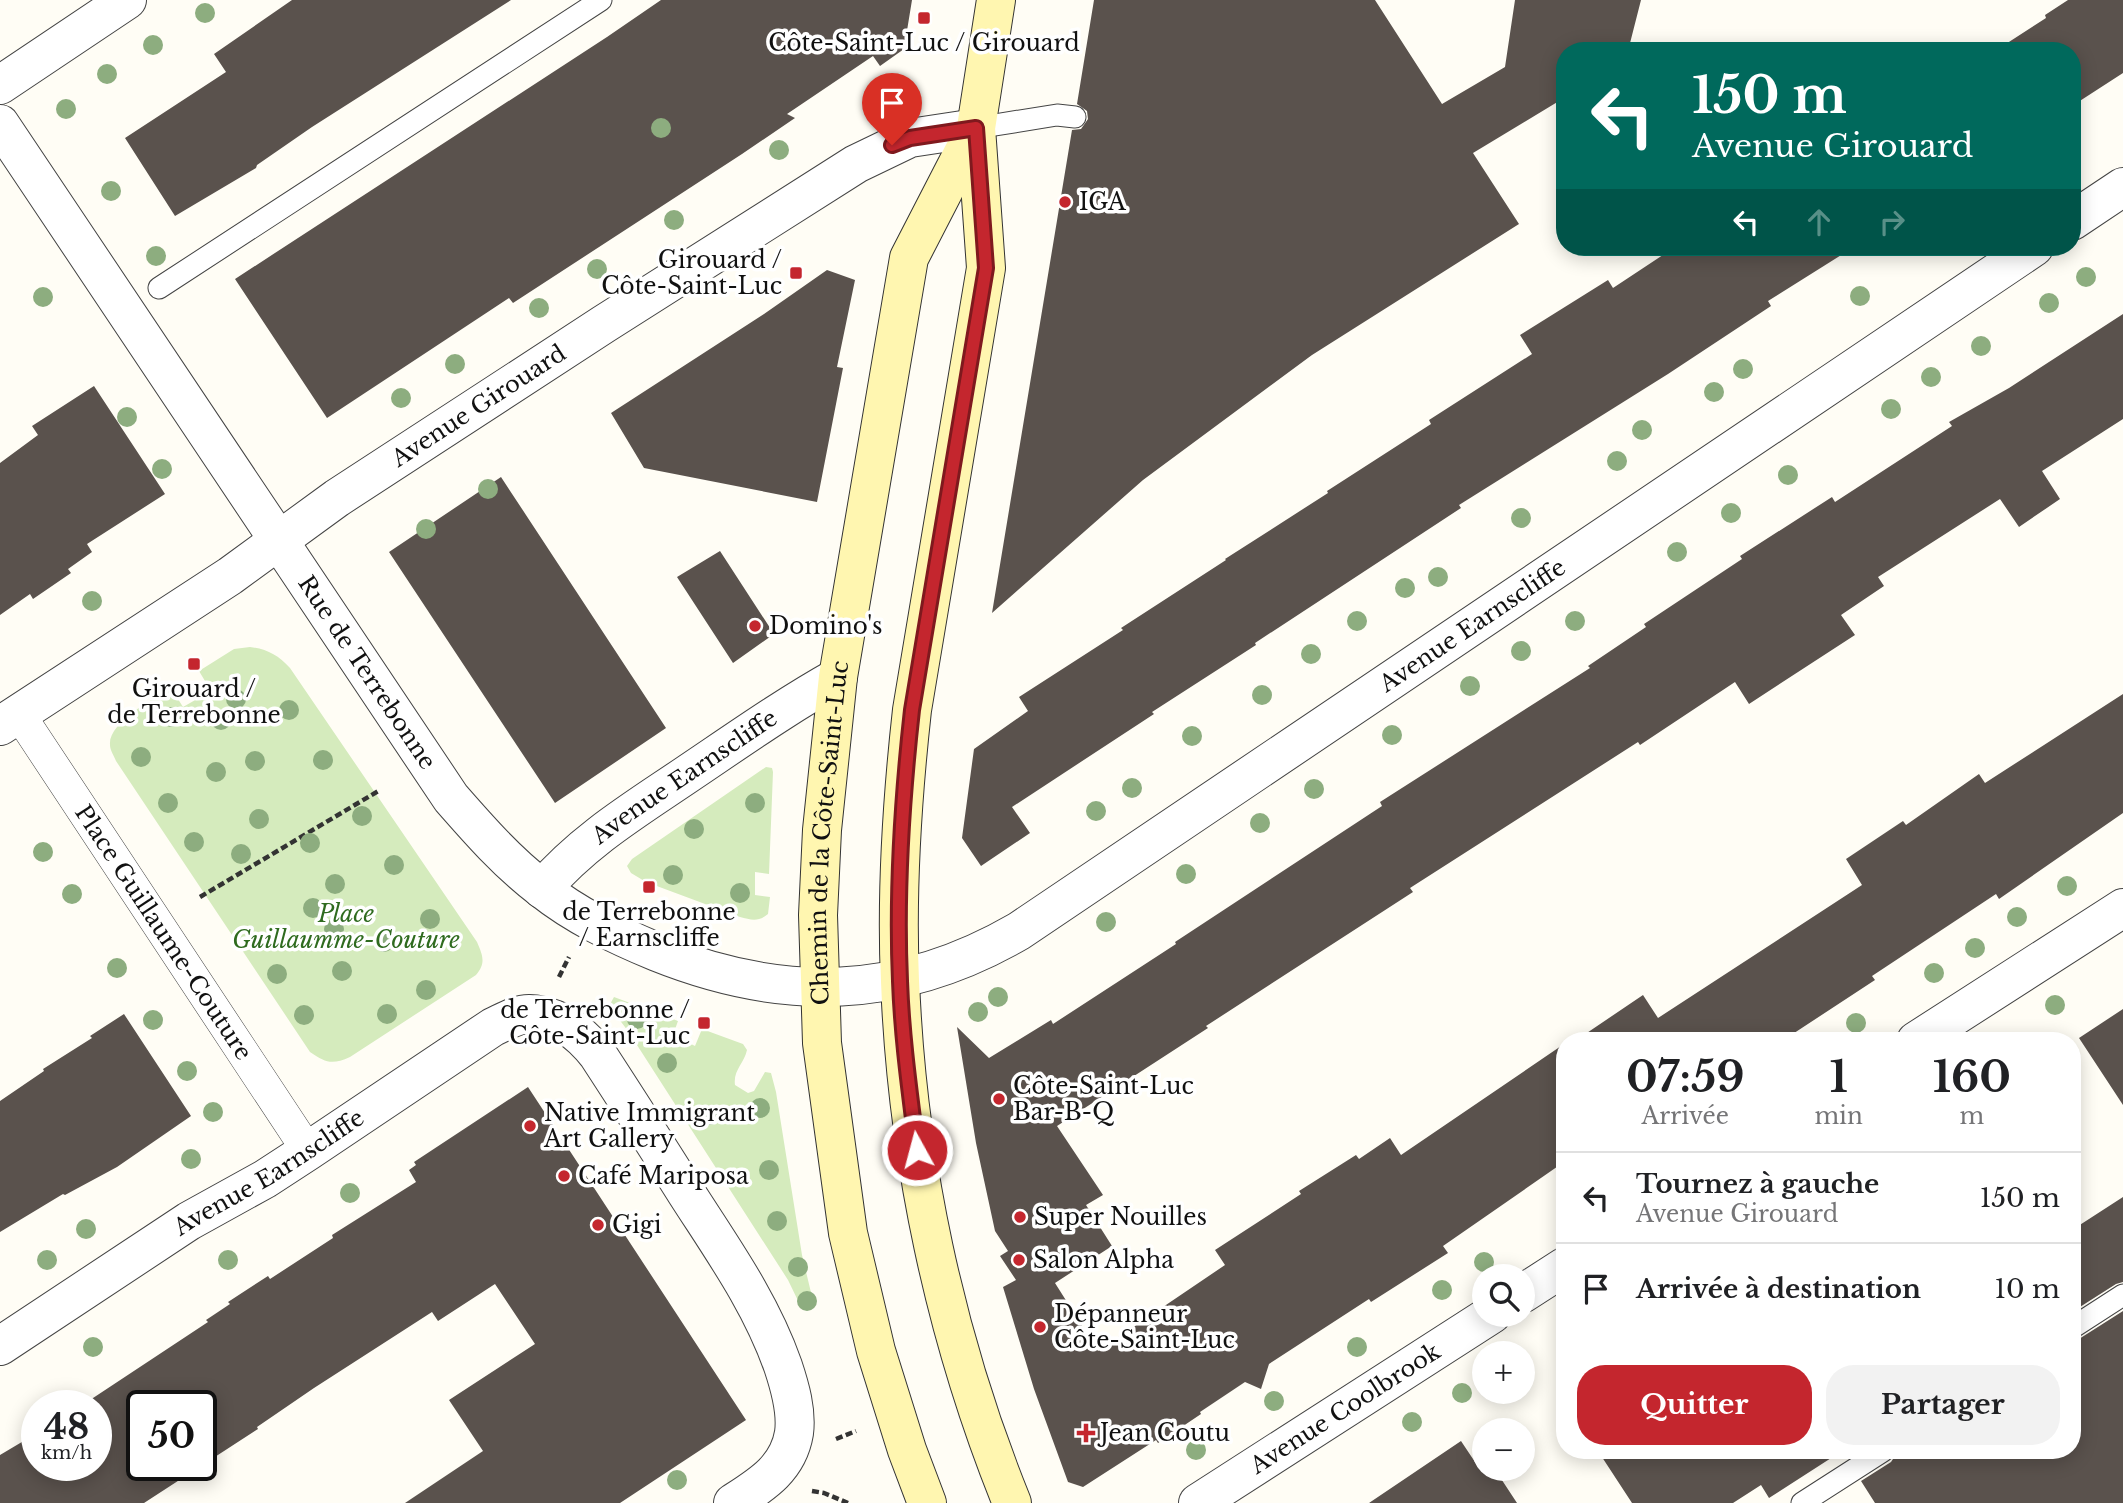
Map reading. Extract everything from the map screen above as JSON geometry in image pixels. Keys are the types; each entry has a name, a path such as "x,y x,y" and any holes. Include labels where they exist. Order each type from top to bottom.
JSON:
{"main road":[{"name":"Chemin de la Côte-Saint-Luc","path":"996,0 976,128 986,268 912,710 901,844 900,979 904,1044 919,1163 935,1252 953,1329 1012,1503"},
{"name":"Chemin de la Côte-Saint-Luc","path":"927,1503 876,1352 848,1233 822,1043 818,915 822,830 838,677 909,258 976,128"}],"street":[{"path":"0,85 127,0"},
{"name":"Rue de Terrebonne","path":"0,124 451,798 495,847 542,889 590,921 692,965 752,981 819,989 900,979"},
{"name":"Avenue Girouard","path":"10,720 230,576 337,498 856,164 910,138 976,128"},
{"path":"2081,215 2123,187"},
{"name":"Avenue Earnscliffe","path":"900,979 952,965 1019,932 2021,256"},
{"name":"Avenue Earnscliffe","path":"542,889 565,863 596,836 787,707 838,677"},
{"name":"Place Guillaume-Couture","path":"10,720 309,1151"},
{"path":"1930,1032 2123,908"},
{"name":"Avenue Earnscliffe","path":"0,1346 189,1222 309,1151 493,1027 527,1014 542,1017 569,1026 585,1038 598,1055 750,1292 773,1338 788,1380 794,1409 794,1433 788,1454 780,1468 765,1482 733,1503"},
{"path":"1535,1286 1556,1272"},
{"name":"Avenue Coolbrook","path":"1198,1503 1472,1327"}],"lane":[{"path":"159,288 601,0"},
{"path":"976,128 1057,115 1074,117"},
{"path":"2081,1322 2123,1295"},
{"path":"1802,1503 1871,1459"}],"path":[{"path":"200,897 380,790"},
{"path":"835,1440 856,1431"},
{"path":"812,1491 848,1503"}],"green space":[{"name":"Place Guillaumme-Couture","path":"250,647 272,653 290,668 477,942 482,955 481,967 476,975 350,1057 334,1062 325,1061 310,1052 116,761 110,747 111,736 116,728 133,712 171,688 183,707 211,691 199,671 234,649"},
{"path":"766,767 772,768 773,772 769,874 755,872 755,895 770,897 768,914 755,920 740,917 646,882 631,873 627,866 632,859"},
{"path":"614,997 678,1021 673,1035 695,1046 702,1029 743,1044 747,1050 736,1075 735,1085 748,1093 754,1091 765,1072 771,1073 802,1255 814,1305 802,1309 788,1280 628,1031 609,1006"}],"building":[{"path":"292,0 511,0 312,127 256,168 175,216 125,138 226,72 214,54"},
{"path":"661,0 912,0 904,49 880,66 873,56 787,114 795,118 742,154 513,303 509,298 327,418 235,279"},
{"path":"1094,0 1375,0 1442,104 1505,67 1515,0 1641,0 1630,42 1556,42 1556,103 1473,153 1519,224 1312,355 1143,480 992,613 1072,130 1081,129 1088,119 1087,111 1077,104"},
{"path":"2068,0 2123,0 2123,73 2081,100 2081,42 2009,42 2046,18 2045,15"},
{"path":"1661,256 1840,256 1768,301 1771,306 1668,374 1459,505 1461,508 1012,807 1030,833 981,866 962,838 974,749 1028,711 1019,697 1431,424 1429,420 1532,354 1520,335 1608,280 1613,288"},
{"path":"827,270 855,280 837,367 843,368 817,502 644,468 611,413"},
{"path":"2123,314 2123,419 2042,471 2060,499 2019,527 2000,499 1878,577 1884,586 1841,615 1855,635 1749,704 1735,682 1640,745 1638,742 1410,888 1413,892 1057,1126 1103,1195 1086,1205 1112,1246 1055,1283 1098,1351 1225,1265 1215,1250 1301,1194 1299,1191 1356,1155 1359,1159 1390,1138 1401,1155 1556,1049 1556,1168 1443,1246 1448,1253 1371,1302 1369,1299 1269,1364 1261,1389 1245,1382 1158,1443 1156,1440 1083,1487 1068,1482 1034,1389 1003,1287 1016,1280 1000,1256 1008,1251 995,1231 976,1143 957,1027 989,1058 1051,1020 1053,1024 1382,806 1380,802 1590,668 1588,666 1646,627 1644,624 1742,559 1740,556 1832,497 1835,502 1952,426 1949,422 2009,388"},
{"path":"94,386 165,494 87,544 92,552 68,569 71,573 33,599 30,594 0,615 0,463 38,435 32,426"},
{"path":"501,477 666,728 555,803 389,552"},
{"path":"720,551 774,634 733,663 677,577"},
{"path":"2123,694 2123,813 1999,899 1996,894 1872,976 1875,980 1796,1032 1588,1032 1643,995 1658,1018 1862,885 1846,859 1903,821 1906,825 1979,774 1985,783"},
{"path":"2123,1009 2123,1105 2081,1041 2081,1037"},
{"path":"124,1014 191,1116 117,1167 63,1194 0,1232 0,1101"},
{"path":"528,1087 746,1420 620,1503 405,1503 483,1451 449,1400 535,1344 495,1284 438,1321 432,1312 314,1388 217,1456 217,1390 126,1390 126,1481 178,1481 144,1503 0,1503 0,1455 21,1443 21,1481 112,1481 112,1390 105,1390 208,1322 206,1320 230,1304 228,1302 268,1276 270,1279 333,1238 332,1235 416,1182 409,1170 416,1165 414,1162"},
{"path":"2123,1197 2123,1282 2081,1306 2081,1224"},
{"path":"2123,1311 2123,1503 1875,1503 1861,1481 1893,1459 2081,1459 2081,1338"},
{"path":"1461,1441 1472,1458 1472,1481 1503,1481 1517,1503 1369,1503"},
{"path":"1603,1459 1830,1459 1769,1498 1761,1485 1733,1503 1632,1503"}],"place":[{"name":"Côte-Saint-Luc / Girouard","path":"924,18"},
{"name":"IGA","path":"1065,202"},
{"name":"Girouard / Côte-Saint-Luc","path":"796,273"},
{"name":"Domino's","path":"755,626"},
{"name":"Girouard / de Terrebonne","path":"194,664"},
{"name":"de Terrebonne / Earnscliffe","path":"649,887"},
{"name":"de Terrebonne / Côte-Saint-Luc","path":"704,1023"},
{"name":"Côte-Saint-Luc Bar-B-Q","path":"999,1099"},
{"name":"Native Immigrant Art Gallery","path":"530,1126"},
{"name":"Café Mariposa","path":"564,1176"},
{"name":"Super Nouilles","path":"1020,1217"},
{"name":"Gigi","path":"598,1225"},
{"name":"Salon Alpha","path":"1019,1260"},
{"name":"Dépanneur Côte-Saint-Luc","path":"1040,1327"},
{"name":"Jean Coutu","path":"1086,1433"}],"route":[{"path":"892,145 910,138 976,128 986,268 912,710 905,774 899,901 900,979 904,1044 917,1150"}]}
